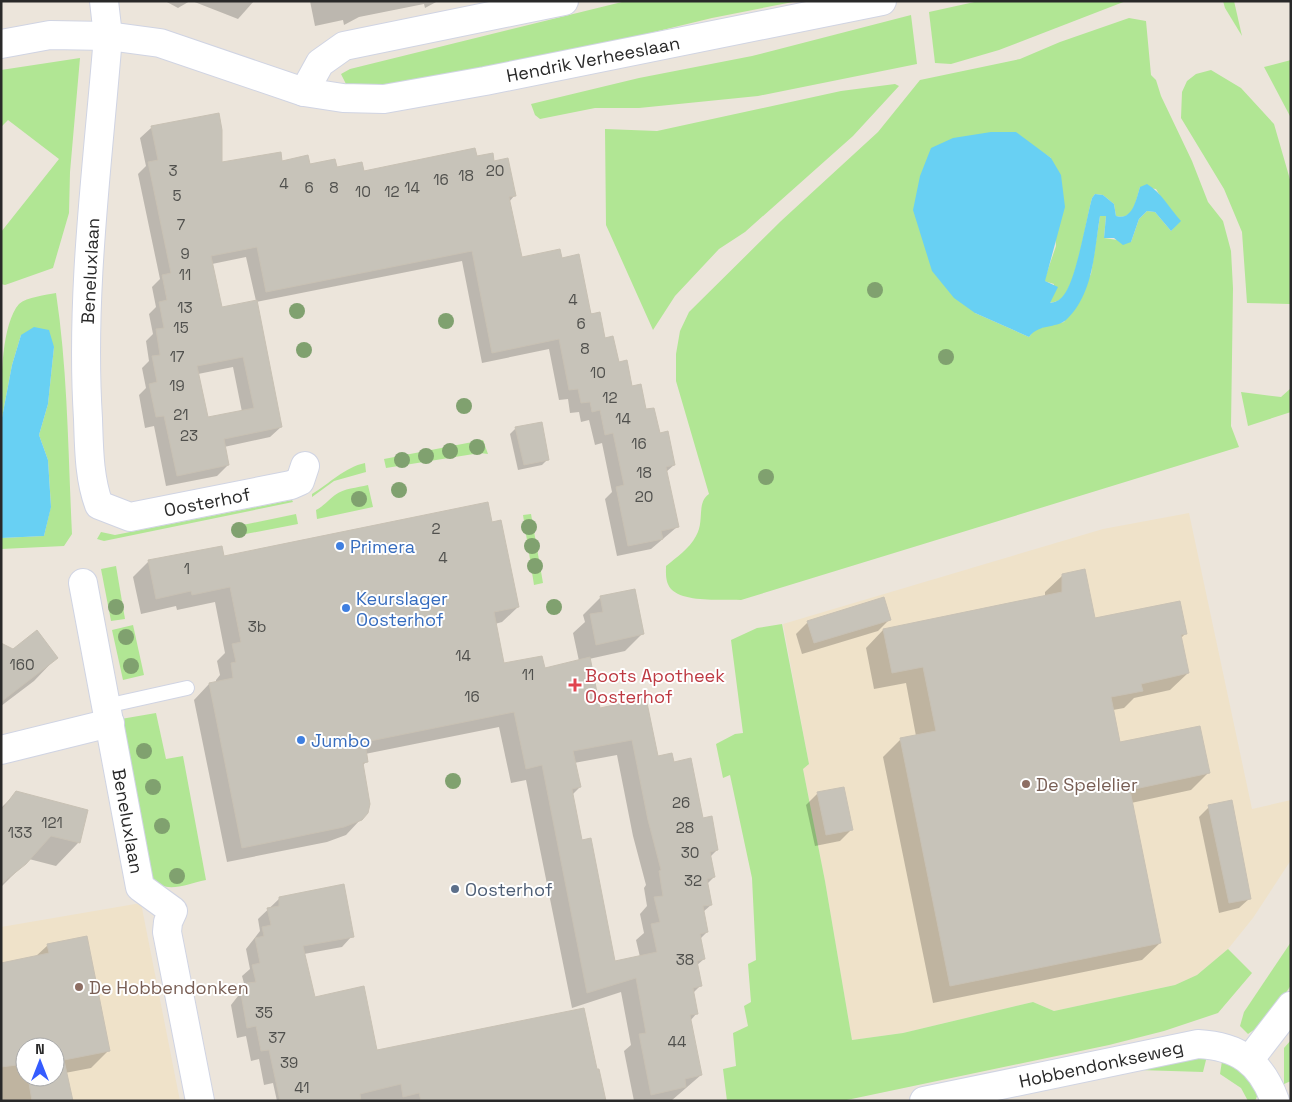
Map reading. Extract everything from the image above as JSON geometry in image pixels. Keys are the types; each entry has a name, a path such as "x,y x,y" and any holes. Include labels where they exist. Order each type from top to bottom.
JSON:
{"street":[{"name":"Beneluxlaan","path":"99,505 92,486 86,346 88,278 108,36 104,1"},
{"path":"304,92 320,63 344,46 564,1"},
{"name":"Hendrik Verheeslaan","path":"1,44 50,35 108,36 160,43 304,92 343,98 384,99 485,81 882,1"},
{"name":"Oosterhof","path":"99,505 130,517 291,485 300,481 305,466"},
{"name":"Beneluxlaan","path":"83,583 140,887 173,911 168,922 167,932 200,1101"},
{"path":"1,750 108,714"},
{"path":"1275,1101 1263,1076 1250,1059 1291,1006"},
{"name":"Hobbendonkseweg","path":"924,1101 1198,1044 1219,1045 1250,1059"}],"lane":[{"path":"108,714 187,688"}],"shaded area":[{"name":"De Spelelier","path":"1189,513 1252,809 1291,800 1291,860 1253,918 1228,949 1197,975 1175,985 1054,1011 1033,1002 903,1033 852,1040 825,881 803,769 809,764 783,624 1103,529"},
{"name":"De Hobbendonken","path":"141,903 180,1101 1,1101 1,927"}],"green space":[{"path":"626,1 798,1 712,18 443,83 348,88 341,74 350,69"},
{"path":"979,1 1126,1 999,50 951,64 935,63 929,12"},
{"path":"1223,1 1234,1 1242,36 1225,8"},
{"path":"911,15 917,64 758,96 639,108 595,108 540,119 535,115 531,104 639,78 752,56"},
{"path":"1129,18 1146,21 1151,75 1156,80 1161,96 1192,161 1208,202 1223,221 1231,251 1233,288 1231,426 1239,447 741,600 694,598 677,593 671,589 666,578 666,566 686,549 696,536 699,530 703,502 709,494 676,381 676,354 680,331 689,312 781,221 878,132 920,80 1020,59 1060,42","holes":["1033,146 1051,158 1056,246 1044,281 1054,284 1049,303 1063,297 1073,278 1092,198 1095,194 1103,195 1114,204 1116,216 1122,217 1127,215 1133,208 1140,187 1156,189 1165,204 1180,221 1171,231 1155,212 1147,211 1139,219 1131,242 1104,238 1106,216 1100,216 1091,274 1064,322 1035,329 1029,337 975,313"]},
{"path":"80,58 70,172 69,213 53,268 5,285 1,284 1,232 59,159 8,120 1,127 1,70"},
{"path":"1291,60 1291,118 1264,67"},
{"path":"1211,70 1241,88 1274,124 1291,183 1291,307 1290,304 1247,303 1242,232 1224,189 1181,118 1182,92 1187,81 1196,74"},
{"path":"895,84 899,86 853,136 745,232 719,249 675,296 653,330 606,225 605,129 657,131 841,91"},
{"path":"56,293 65,383 72,534 64,546 1,549 1,538 44,536 51,506 48,460 39,435 48,404 54,347 21,335 12,365 1,423 1,394 5,343 13,314 22,302"},
{"path":"1291,388 1291,412 1248,426 1241,392 1281,397"},
{"path":"483,440 488,454 480,453 386,468 384,459"},
{"path":"365,463 366,472 334,481 312,497 312,494 344,472"},
{"path":"368,485 373,507 317,519 316,510 335,495 346,490"},
{"path":"292,500 293,502 104,541 97,539 101,532 115,535"},
{"path":"296,514 298,524 235,536 233,527"},
{"path":"531,514 543,583 534,585 523,515"},
{"path":"116,566 125,619 111,621 101,569"},
{"path":"782,624 809,764 803,769 825,881 852,1040 903,1033 1033,1002 1054,1011 1175,985 1197,975 1228,949 1252,973 1218,1013 1164,1031 1109,1045 842,1101 727,1101 723,1069 736,1066 733,1033 748,1026 744,1006 751,1002 748,964 756,960 752,878 730,775 723,778 716,744 735,734 743,733 731,640 757,628"},
{"path":"133,625 144,675 123,680 112,630"},
{"path":"156,713 166,759 183,756 206,880 173,887 166,887 160,884 148,872 121,719"},
{"path":"1291,942 1291,985 1269,1019 1248,1034 1240,1026 1244,1012"},
{"path":"1291,1040 1291,1081 1284,1084 1284,1048"},
{"path":"1207,1056 1203,1072 1139,1070"},
{"path":"1222,1061 1234,1067 1247,1078 1258,1094 1255,1101 1248,1101 1241,1088 1220,1074"}],"water":[{"path":"991,132 1016,132 1051,158 1061,175 1065,207 1045,281 1058,287 1050,303 1060,299 1068,289 1092,198 1095,194 1103,195 1114,204 1116,216 1122,217 1133,208 1140,187 1147,184 1161,196 1181,221 1171,231 1155,212 1147,211 1139,219 1131,242 1123,245 1114,238 1104,238 1106,216 1100,216 1094,257 1087,285 1075,310 1062,323 1038,330 1029,337 975,313 954,298 932,271 913,210 920,176 931,148 953,138"},
{"path":"34,327 49,330 54,347 48,404 39,435 48,460 51,507 44,536 1,538 1,423 12,365 21,335"}],"building":[{"path":"219,113 222,130 222,162 281,152 282,161 308,155 310,164 335,159 337,167 362,162 364,171 475,148 477,156 493,153 494,161 508,158 516,196 509,197 522,257 560,249 562,258 579,254 591,314 600,312 605,338 613,336 619,362 627,360 632,386 641,384 646,409 654,408 660,433 668,431 675,465 666,467 679,527 661,531 663,539 628,546 616,487 624,485 613,433 605,435 600,410 592,412 590,402 581,403 578,389 569,390 559,339 492,353 472,251 266,292 257,247 211,256 222,307 257,300 282,427 224,439 229,465 177,476 164,416 156,417 149,384 157,382 152,356 160,355 156,329 164,328 159,302 167,300 162,275 171,273 148,162 158,160 151,126","holes":["243,357 254,408 208,417 197,366"]},
{"path":"542,422 549,460 524,465 515,427"},
{"path":"488,502 492,522 501,520 519,607 494,612 504,663 542,656 545,668 590,657 600,708 646,698 658,756 672,753 674,762 691,758 703,818 712,816 718,850 710,852 715,877 707,879 712,905 703,906 708,932 700,934 705,959 697,961 702,986 693,988 698,1014 690,1015 702,1075 685,1079 686,1087 651,1095 639,1034 646,1033 636,978 587,993 542,765 526,769 514,712 365,742 368,762 363,763 370,804 368,813 362,820 344,827 242,848 209,683 233,678 231,663 236,662 232,644 241,642 230,587 192,595 191,591 156,599 148,560 222,546 224,556","holes":["632,740 648,820 661,870 659,871 663,896 654,897 660,922 651,924 657,952 615,961 591,838 582,840 572,789 581,787 573,751"]},
{"path":"1085,569 1095,618 1180,601 1187,634 1181,635 1189,673 1141,684 1143,691 1111,697 1120,742 1200,726 1210,773 1130,790 1161,943 950,986 900,738 936,731 923,667 892,673 883,629 1062,592 1062,574"},
{"path":"635,589 644,634 596,645 590,614 603,612 600,596"},
{"path":"884,597 891,620 814,643 807,621"},
{"path":"37,630 58,658 1,702 1,643 13,649"},
{"path":"844,787 853,830 826,835 817,792"},
{"path":"16,791 88,810 80,843 51,836 26,864 1,884 1,811"},
{"path":"1232,800 1251,899 1229,903 1208,805"},
{"path":"344,884 354,937 303,946 315,997 364,986 377,1050 584,1008 606,1101 421,1101 419,1093 403,1097 401,1084 360,1094 361,1101 280,1101 269,1050 261,1051 256,1026 247,1028 241,994 249,992 247,983 256,982 252,965 260,963 255,938 264,936 262,927 271,925 267,908 279,906 279,897"},
{"path":"87,936 110,1051 65,1060 65,1037 15,1037 15,1065 1,1067 1,963 49,953 47,944"},
{"path":"65,1065 73,1101 32,1101 30,1087 65,1087"}],"place":[{"name":"Primera","path":"340,546"},
{"name":"Keurslager Oosterhof","path":"346,608"},
{"name":"Boots Apotheek Oosterhof","path":"575,685"},
{"name":"Jumbo","path":"301,740"},
{"name":"De Spelelier","path":"1026,784"},
{"name":"Oosterhof","path":"455,889"},
{"name":"De Hobbendonken","path":"79,987"}]}
